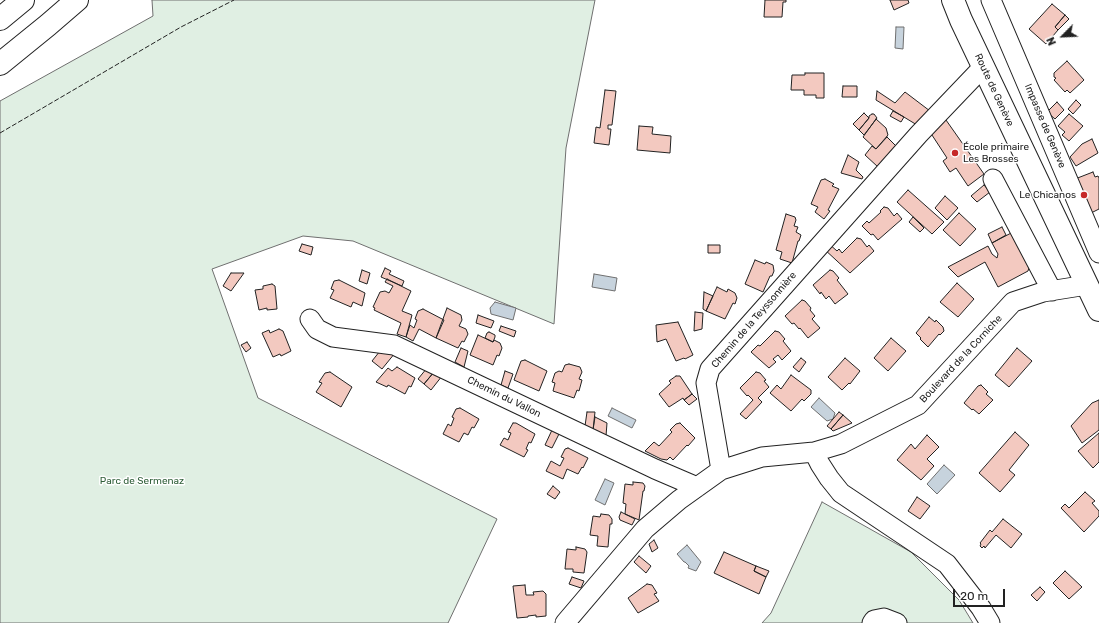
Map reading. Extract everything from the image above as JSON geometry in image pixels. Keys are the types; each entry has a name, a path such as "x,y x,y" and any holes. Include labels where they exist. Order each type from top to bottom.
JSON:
{"main road":[{"path":"0,18 23,0"},
{"path":"0,64 76,0"},
{"name":"Route de Genève","path":"953,0 983,67 1099,310"}],"street":[{"name":"Impasse de Genève","path":"991,0 1099,254"},
{"name":"Chemin de la Teyssonnière","path":"721,470 706,383 710,369 913,140 983,67"},
{"path":"993,179 1052,291"},
{"path":"1077,266 1099,254"},
{"name":"Boulevard de la Corniche","path":"721,470 762,456 814,452 841,444 918,405 1013,302 1043,292 1087,286"},
{"name":"Chemin du Vallon","path":"310,319 317,329 333,337 394,345 654,469 697,487"},
{"path":"814,452 829,478 841,493 947,564 981,608 990,623"},
{"path":"565,623 645,529 679,500 721,470"},
{"path":"872,623 874,620 884,618 897,623"}],"green space":[{"name":"Parc de Sermenaz","path":"152,0 595,0 566,148 554,324 353,241 303,236 212,269 258,398 497,519 448,623 0,623 0,101 153,16"},
{"path":"822,502 911,552 959,600 973,623 762,623 771,613"}],"shaded area":[{"path":"896,27 904,27 903,49 895,48"},
{"path":"594,274 617,278 615,291 592,287"},
{"path":"495,302 516,308 513,320 491,314 490,308"},
{"path":"819,398 835,413 833,419 827,421 811,407"},
{"path":"612,408 636,420 632,428 608,416"},
{"path":"944,465 955,475 937,494 927,484"},
{"path":"605,479 614,483 605,505 595,500"},
{"path":"687,545 701,562 696,571 688,568 689,566 677,554"}],"building":[{"path":"765,0 786,0 786,2 783,2 782,17 764,17"},
{"path":"890,0 908,0 909,3 894,10"},
{"path":"1052,4 1065,15 1055,27 1058,30 1046,44 1029,29"},
{"path":"1065,15 1069,19 1058,30 1055,27"},
{"path":"1067,61 1084,80 1070,93 1067,90 1065,92 1054,80 1056,78 1054,77 1054,73"},
{"path":"805,73 824,73 824,98 816,98 816,95 804,95 804,90 791,90 792,75 805,75"},
{"path":"843,86 857,86 857,97 842,97"},
{"path":"605,90 616,91 612,125 608,125 608,129 611,129 609,145 594,143 596,127 600,128"},
{"path":"877,91 895,103 905,92 930,111 917,125 876,100"},
{"path":"1076,100 1081,105 1073,114 1068,109"},
{"path":"1057,102 1064,110 1055,119 1047,112"},
{"path":"893,111 904,117 901,122 890,116"},
{"path":"864,113 869,118 859,130 853,124"},
{"path":"872,114 874,114 877,118 864,135 859,130"},
{"path":"1069,114 1083,126 1069,141 1062,135 1065,132 1058,126"},
{"path":"876,119 886,128 888,135 876,149 863,137"},
{"path":"946,120 984,174 968,186 956,168 950,172 943,161 947,158 930,132"},
{"path":"639,126 653,127 652,134 671,136 670,153 637,150"},
{"path":"887,137 897,147 878,167 865,155 872,146 876,149"},
{"path":"1092,139 1098,153 1076,166 1070,157 1082,144"},
{"path":"848,155 859,162 856,170 863,177 862,179 841,173"},
{"path":"1093,172 1095,177 1098,176 1099,178 1099,209 1089,214 1075,179"},
{"path":"825,179 834,184 832,186 839,189 828,210 830,211 824,219 815,212 818,207 811,204 821,180"},
{"path":"984,185 990,192 977,202 971,196"},
{"path":"908,190 944,222 932,234 897,202"},
{"path":"945,196 958,208 947,220 935,208"},
{"path":"884,207 888,208 894,216 897,213 902,219 878,240 873,234 871,235 862,226 867,221 869,223 881,212 880,211"},
{"path":"959,213 976,229 960,246 943,230"},
{"path":"786,214 795,217 796,220 794,226 798,227 796,232 801,235 792,263 780,259 782,252 776,250"},
{"path":"913,217 924,228 920,232 909,222"},
{"path":"1002,227 1006,235 992,243 988,234"},
{"path":"1015,231 1031,261 1028,271 998,287 985,262 958,277 948,267 988,246 992,254 997,258 998,254 992,243"},
{"path":"857,238 861,239 867,247 869,245 874,251 850,273 823,248 828,243 837,251 839,249 842,253"},
{"path":"302,244 313,247 311,255 299,251"},
{"path":"708,245 720,245 720,253 708,253"},
{"path":"755,260 773,265 774,271 772,276 770,276 763,292 745,284"},
{"path":"385,268 391,271 389,274 404,281 402,286 381,277"},
{"path":"362,270 370,273 367,284 359,281"},
{"path":"830,270 833,271 839,278 837,280 848,294 835,304 829,296 826,299 821,292 820,294 813,285"},
{"path":"231,273 244,273 231,291 223,286"},
{"path":"387,279 411,291 402,311 412,315 406,337 397,334 401,323 374,310 375,308 373,307 380,292 385,291 389,293 393,286 385,282"},
{"path":"339,280 365,293 362,306 353,302 351,307 330,298 334,290 331,289 334,281"},
{"path":"957,283 974,299 958,317 940,302"},
{"path":"272,284 275,286 277,309 267,310 267,308 259,310 255,290 263,289 263,286"},
{"path":"717,287 727,292 728,289 735,293 737,298 735,304 733,303 725,319 706,311"},
{"path":"704,292 713,296 706,311 703,309"},
{"path":"802,300 805,301 811,308 810,310 815,316 812,319 820,328 808,338 800,328 799,329 794,323 792,324 785,316"},
{"path":"447,308 461,315 462,320 459,326 466,329 468,334 464,342 462,341 458,348 436,338"},
{"path":"423,309 444,320 436,338 419,329 413,341 406,337 410,325 414,328 418,311"},
{"path":"695,312 703,313 702,329 694,331"},
{"path":"478,315 494,321 491,328 476,323"},
{"path":"929,317 935,322 936,320 943,327 944,331 940,335 939,334 928,347 916,333"},
{"path":"678,322 693,355 676,361 666,339 657,342 656,325"},
{"path":"501,326 516,331 514,337 499,331"},
{"path":"279,329 283,331 291,351 281,356 280,354 273,357 262,333 269,330 270,333"},
{"path":"775,331 779,332 785,339 783,341 791,351 782,360 778,355 773,359 776,362 769,368 751,352 758,345 760,346"},
{"path":"489,332 495,335 493,342 485,338"},
{"path":"478,335 493,342 494,340 500,343 502,348 493,365 470,355"},
{"path":"891,338 906,351 888,371 874,358"},
{"path":"247,342 251,348 246,352 241,345"},
{"path":"461,348 468,351 464,367 455,362"},
{"path":"1017,348 1032,361 1009,387 995,375"},
{"path":"380,351 395,353 382,369 372,361"},
{"path":"801,358 806,362 799,372 793,367"},
{"path":"845,358 860,371 850,384 849,383 842,390 828,377"},
{"path":"525,360 547,371 539,391 514,380 521,361"},
{"path":"569,364 580,367 582,372 579,379 582,380 579,391 577,390 574,398 553,391 555,383 552,382 555,373 559,371 562,372 565,365"},
{"path":"397,367 415,378 411,387 409,386 405,394 388,385 387,387 376,382 388,368 392,371"},
{"path":"427,368 434,372 424,384 418,379"},
{"path":"505,371 513,374 508,388 501,385"},
{"path":"330,372 352,387 341,407 316,392 322,383 319,382 325,373"},
{"path":"434,372 442,376 431,390 424,384"},
{"path":"756,372 760,373 766,380 764,381 769,387 758,398 762,402 746,419 740,414 753,400 740,388"},
{"path":"791,375 811,390 811,394 804,401 802,399 791,411 770,393 777,385 781,389"},
{"path":"676,376 680,376 692,394 684,400 683,398 669,407 659,394 671,383 669,381"},
{"path":"981,385 988,392 986,394 993,400 979,414 964,403 978,386"},
{"path":"692,394 697,399 689,405 684,400"},
{"path":"1099,400 1099,430 1082,443 1071,426 1092,403"},
{"path":"460,408 479,419 474,428 472,427 468,435 464,433 459,442 443,434 448,424 451,426 454,418 452,417 456,409"},
{"path":"587,412 595,412 593,430 585,426"},
{"path":"839,412 843,415 831,429 827,426"},
{"path":"843,415 852,423 833,431 831,429"},
{"path":"595,417 607,423 606,436 593,430"},
{"path":"513,423 516,423 535,434 531,443 529,442 526,449 528,450 524,457 500,445 504,438 508,440 511,433 508,432"},
{"path":"680,423 695,438 673,460 670,457 667,460 661,459 645,451 654,442 659,446 672,432 670,430 676,424"},
{"path":"552,430 559,434 552,448 545,445"},
{"path":"1015,432 1029,445 1009,470 1015,475 1000,492 979,473"},
{"path":"1099,433 1099,462 1093,468 1078,451"},
{"path":"927,435 939,447 927,459 934,466 921,480 897,460 911,444 915,449"},
{"path":"568,448 588,458 578,474 567,469 563,479 546,471 551,461 560,466 564,458 561,457 565,449"},
{"path":"633,482 643,483 645,486 639,520 625,514 626,504 623,503 625,484 633,485"},
{"path":"553,486 560,492 555,499 547,494"},
{"path":"1085,492 1095,501 1092,503 1099,511 1099,516 1084,532 1061,508 1065,504 1069,508"},
{"path":"917,497 930,506 920,519 908,511"},
{"path":"621,512 635,519 632,525 620,520 619,517"},
{"path":"601,514 609,515 612,519 612,524 610,524 608,547 597,546 598,536 590,535 593,516 600,517"},
{"path":"1003,519 1022,534 1011,548 996,535 985,548 984,546 982,548 980,543 990,530 992,532"},
{"path":"654,540 658,548 652,552 649,544"},
{"path":"576,547 585,549 587,552 584,573 573,572 573,569 565,569 567,549 576,550"},
{"path":"724,552 756,566 754,571 766,577 759,594 714,573"},
{"path":"639,556 651,566 646,573 634,562"},
{"path":"756,566 769,571 766,577 754,571"},
{"path":"1065,571 1082,587 1069,599 1053,583"},
{"path":"572,577 584,581 581,588 569,584"},
{"path":"647,584 652,585 657,593 654,594 659,601 638,613 628,598"},
{"path":"525,585 526,595 534,595 533,592 543,591 546,594 546,616 536,617 536,615 517,618 513,586"},
{"path":"1040,587 1045,592 1037,601 1031,595"}],"fence":[{"path":"0,133 181,27 234,0"}],"place":[{"name":"École primaire Les Brosses","path":"955,153"},
{"name":"Le Chicanos","path":"1084,195"}]}
